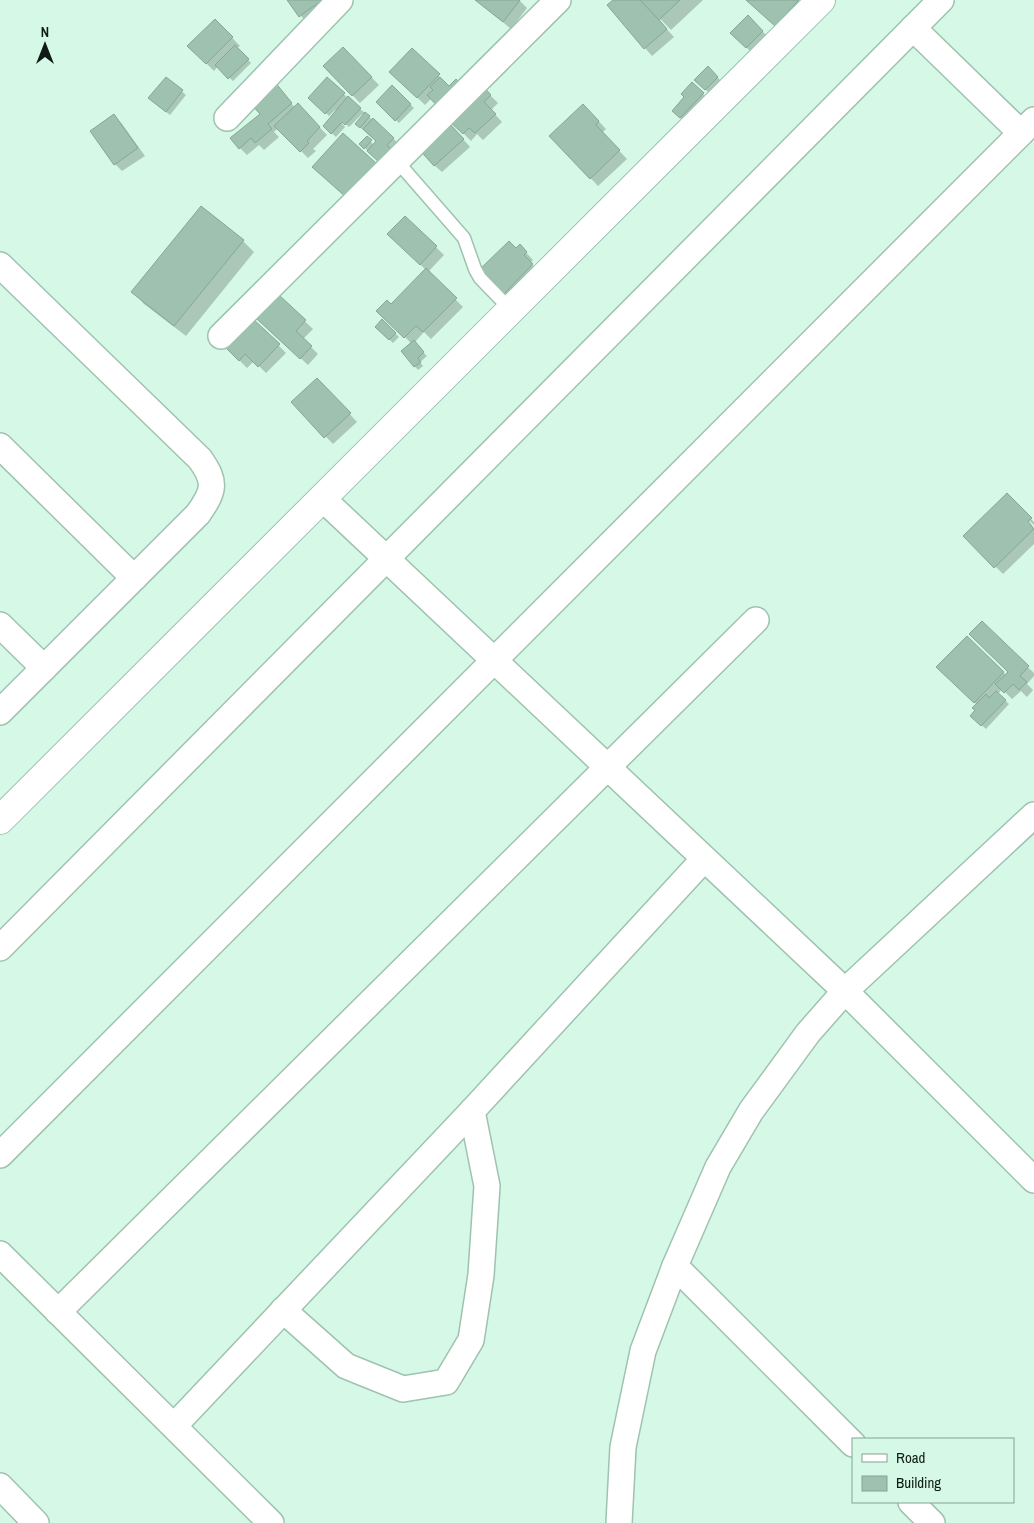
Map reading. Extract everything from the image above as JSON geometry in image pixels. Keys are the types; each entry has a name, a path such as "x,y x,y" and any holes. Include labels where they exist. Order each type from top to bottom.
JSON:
{"street":[{"path":"227,118 340,0"},
{"path":"221,336 558,0"},
{"path":"0,820 821,0"},
{"path":"0,948 941,0"},
{"path":"0,1155 1027,127 913,28"},
{"path":"0,264 200,459 208,470 212,484 208,500 198,514 0,712"},
{"path":"0,446 134,578"},
{"path":"323,499 846,991 1034,1180"},
{"path":"58,1312 756,620"},
{"path":"0,625 44,668"},
{"path":"619,1523 623,1447 643,1351 674,1266 718,1167 751,1111 808,1033 846,991 1034,814"},
{"path":"174,1426 472,1111 704,859"},
{"path":"283,1310 346,1366 403,1389 446,1382 471,1340 481,1275 487,1186 472,1111"},
{"path":"0,1254 271,1523"},
{"path":"674,1266 852,1443"},
{"path":"0,1486 36,1523"},
{"path":"912,1503 932,1523"}],"lane":[{"path":"396,160 464,238 474,269 480,278 512,310"}],"building":[{"path":"287,0 322,0 299,17"},
{"path":"475,0 520,0 503,22"},
{"path":"613,0 642,0 667,29 644,49 607,5"},
{"path":"640,0 680,0 659,20"},
{"path":"746,0 799,0 775,26"},
{"path":"748,15 763,31 746,48 730,33"},
{"path":"215,19 233,37 206,64 187,46"},
{"path":"235,45 249,59 228,79 215,65"},
{"path":"343,47 372,77 352,96 323,66"},
{"path":"412,48 440,74 417,98 389,72"},
{"path":"708,66 718,77 705,90 694,80"},
{"path":"166,77 183,90 166,112 148,98"},
{"path":"327,77 345,93 325,114 308,98"},
{"path":"440,77 449,86 456,79 464,87 440,109 427,95 433,90 430,87"},
{"path":"274,81 292,103 268,124 272,129 255,143 251,138 239,149 230,138 260,114 249,102"},
{"path":"692,82 704,93 680,118 672,111 684,97 681,94"},
{"path":"480,83 491,95 484,102 496,114 475,133 469,128 463,134 447,119"},
{"path":"392,85 411,104 395,121 376,102"},
{"path":"348,96 361,108 345,125 342,122 331,134 323,126"},
{"path":"298,103 320,127 300,152 274,126"},
{"path":"583,104 599,121 596,125 620,150 590,179 549,136"},
{"path":"365,112 370,116 360,128 355,124"},
{"path":"114,114 138,148 114,165 90,131"},
{"path":"373,118 394,138 387,145 392,150 380,163 367,151 376,141 363,129"},
{"path":"447,121 464,139 434,166 417,147"},
{"path":"343,133 377,164 347,198 312,167"},
{"path":"367,136 372,140 364,149 359,144"},
{"path":"201,206 244,240 174,326 131,292"},
{"path":"405,216 437,246 420,265 387,234"},
{"path":"509,241 516,248 520,244 527,252 524,255 533,264 503,295 478,271"},
{"path":"426,268 457,298 423,332 416,326 404,338 376,311 387,300 391,304"},
{"path":"279,295 306,320 296,331 312,346 300,359 257,319"},
{"path":"253,319 280,344 258,367 245,354 239,361 225,347"},
{"path":"382,319 396,333 389,340 375,327"},
{"path":"414,340 424,352 418,358 421,362 414,367 401,351"},
{"path":"317,378 351,413 324,438 291,402"},
{"path":"1007,493 1032,518 1028,521 1034,529 994,568 963,536"},
{"path":"982,621 1029,666 1020,676 1027,682 1019,690 1013,684 1004,693 995,684 1008,672 969,634"},
{"path":"967,636 1004,672 974,703 936,667"},
{"path":"996,691 1006,700 981,726 970,716 975,710 972,708 986,694 989,698"}]}
